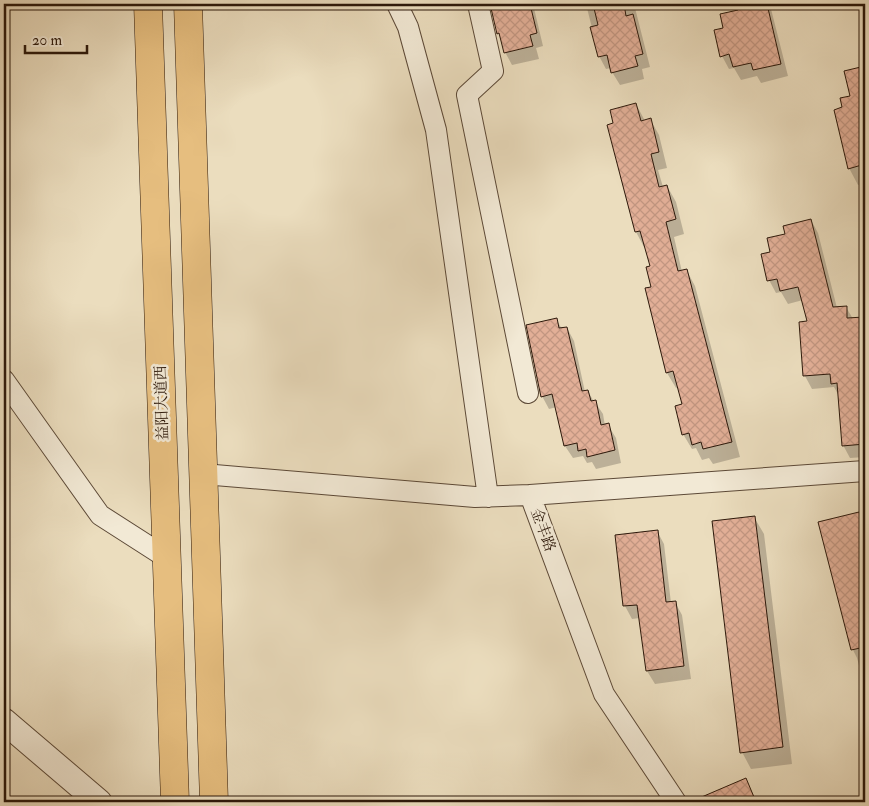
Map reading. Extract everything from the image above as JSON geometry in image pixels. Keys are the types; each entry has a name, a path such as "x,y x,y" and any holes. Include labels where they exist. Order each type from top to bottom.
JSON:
{"main road":[{"name":"益阳大道西","path":"148,4 175,802"},
{"path":"188,4 214,802"}],"street":[{"path":"397,4 408,27 436,130 488,496"},
{"path":"478,4 494,71 467,95 528,393"},
{"path":"4,380 100,515 167,558"},
{"path":"530,495 865,471"},
{"name":"金丰路","path":"203,474 475,497 530,495 604,694 676,802"},
{"path":"4,721 99,802"}],"building":[{"path":"490,4 530,4 537,33 530,35 533,46 504,53 499,33 497,34"},
{"path":"593,4 624,4 626,16 633,14 643,54 635,56 638,66 611,73 607,55 598,57 590,27 598,25"},
{"path":"736,4 767,4 781,64 753,70 751,63 733,67 729,54 720,57 714,30 723,28 720,14 738,10"},
{"path":"865,66 865,164 848,169 834,110 842,107 840,98 850,96 844,71"},
{"path":"636,103 641,121 651,118 659,152 651,154 659,187 667,185 676,219 666,222 678,271 687,269 732,442 703,449 701,442 692,445 689,433 682,435 675,406 682,404 673,371 666,373 645,288 651,287 646,267 650,266 640,231 635,232 607,125 613,123 610,110"},
{"path":"811,219 833,307 847,306 847,318 864,317 865,444 842,446 837,383 831,384 830,374 803,376 799,322 807,321 798,287 780,291 777,279 767,281 761,254 770,252 767,238 785,234 783,226"},
{"path":"557,318 559,328 567,327 582,391 588,390 591,401 596,400 601,425 609,423 615,450 587,457 586,449 578,451 577,443 564,446 552,394 541,397 526,325"},
{"path":"859,512 865,534 865,647 851,650 818,522"},
{"path":"755,516 783,747 740,753 712,521"},
{"path":"658,530 666,602 676,601 684,666 646,671 637,605 623,606 615,535"},
{"path":"746,778 756,802 690,802"}]}
